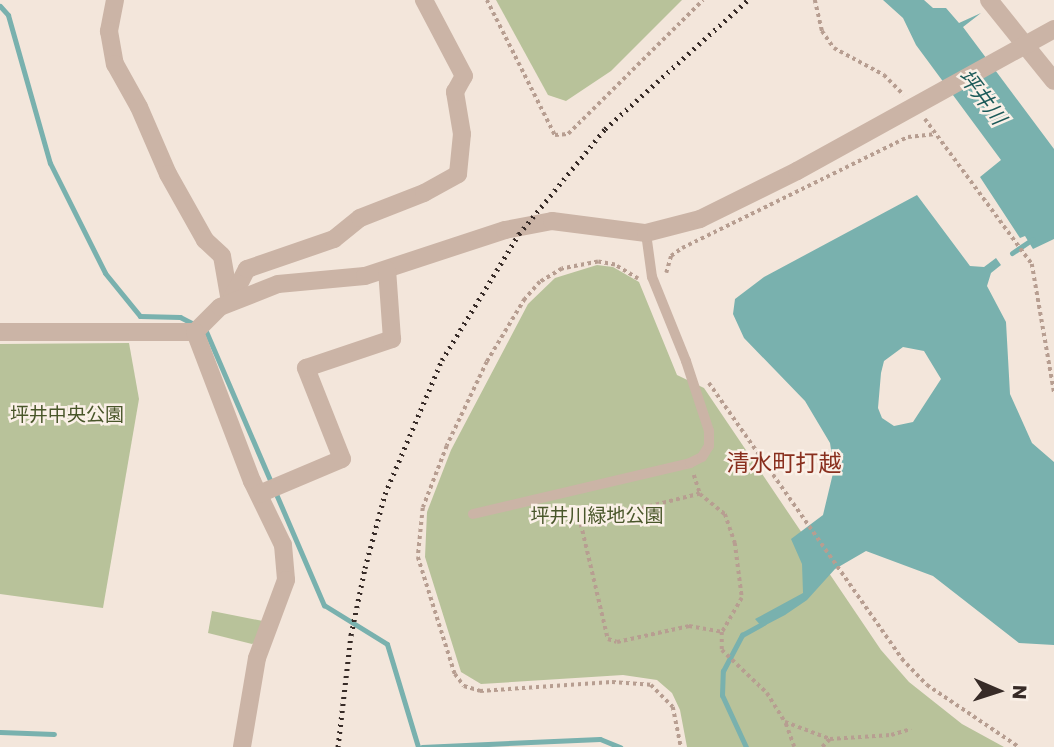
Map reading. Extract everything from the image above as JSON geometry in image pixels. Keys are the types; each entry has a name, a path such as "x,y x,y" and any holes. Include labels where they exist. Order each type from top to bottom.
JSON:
{"street":[{"path":"116,0 109,31 114,64 139,107 168,174 205,240 222,256 225,305"},
{"path":"0,332 195,332 225,305 247,269 334,239 360,218 424,193 458,174 462,134 455,92 464,76 424,0"},
{"path":"989,0 1019,48 1054,81"},
{"path":"225,305 278,284 387,270 505,230 552,221 646,233 720,210 1054,29"},
{"path":"264,492 342,459 306,368 392,339 387,270"},
{"path":"195,332 264,492 283,545 286,580 257,658 242,747"}],"lane":[{"path":"473,514 690,463 702,457 709,446 709,431 686,361 652,276 646,233"}],"path":[{"path":"487,0 555,135 568,134 703,0"},
{"path":"815,0 822,31 834,48 884,75 915,106 1027,258 1054,392"},
{"path":"652,276 669,273 671,256 682,248 908,137 936,134"},
{"path":"686,361 696,364 848,587 927,685 1019,747"},
{"path":"690,463 700,494 725,514 735,543 742,598 722,632 726,657 767,693 785,722 794,747"},
{"path":"700,494 581,524 608,639 617,642 689,626 722,632"},
{"path":"785,722 830,739 891,735 911,729"},
{"path":"822,747 830,739"}],"green space":[{"path":"496,0 682,0 611,71 566,101 548,95"},
{"name":"坪井川緑地公園","path":"597,265 613,267 639,282 677,375 704,388 881,650 909,682 962,724 1004,747 687,747 680,710 672,693 657,680 623,675 481,684 461,672 425,557 427,512 451,450 528,304 555,278"},
{"name":"坪井中央公園","path":"129,343 139,399 103,608 0,594 0,344"},
{"path":"212,611 263,621 257,641 252,644 208,633"}],"water":[{"name":"坪井川","path":"883,0 924,0 933,8 946,8 959,23 981,13 963,27 1054,149 1054,239 1033,249 1025,236 1020,238 980,177 1001,160 916,45 903,18"},
{"path":"917,195 970,266 984,267 996,258 1001,265 991,273 987,286 1006,322 1010,394 1032,443 1054,462 1054,645 1019,643 933,576 866,551 835,569 807,600 785,615 762,627 755,619 803,593 802,564 791,539 823,515 834,469 830,443 805,401 744,338 733,314 735,299 764,277","holes":["903,347 924,351 941,379 913,422 894,426 882,418 878,408 884,361"]}],"waterway":[{"path":"0,6 8,15 50,163 105,273 140,316 180,317 196,325"},
{"path":"1012,253 1033,239"},
{"path":"205,329 324,605 387,644 418,747"},
{"path":"746,747 722,695 723,671 742,635 764,623"},
{"path":"0,732 54,734"},
{"path":"422,747 600,739 620,747"}],"railway":[{"path":"338,747 351,635 365,568 385,494 442,360 519,234 605,129 748,0"}],"district":[{"name":"清水町打越","path":"784,463"}]}
